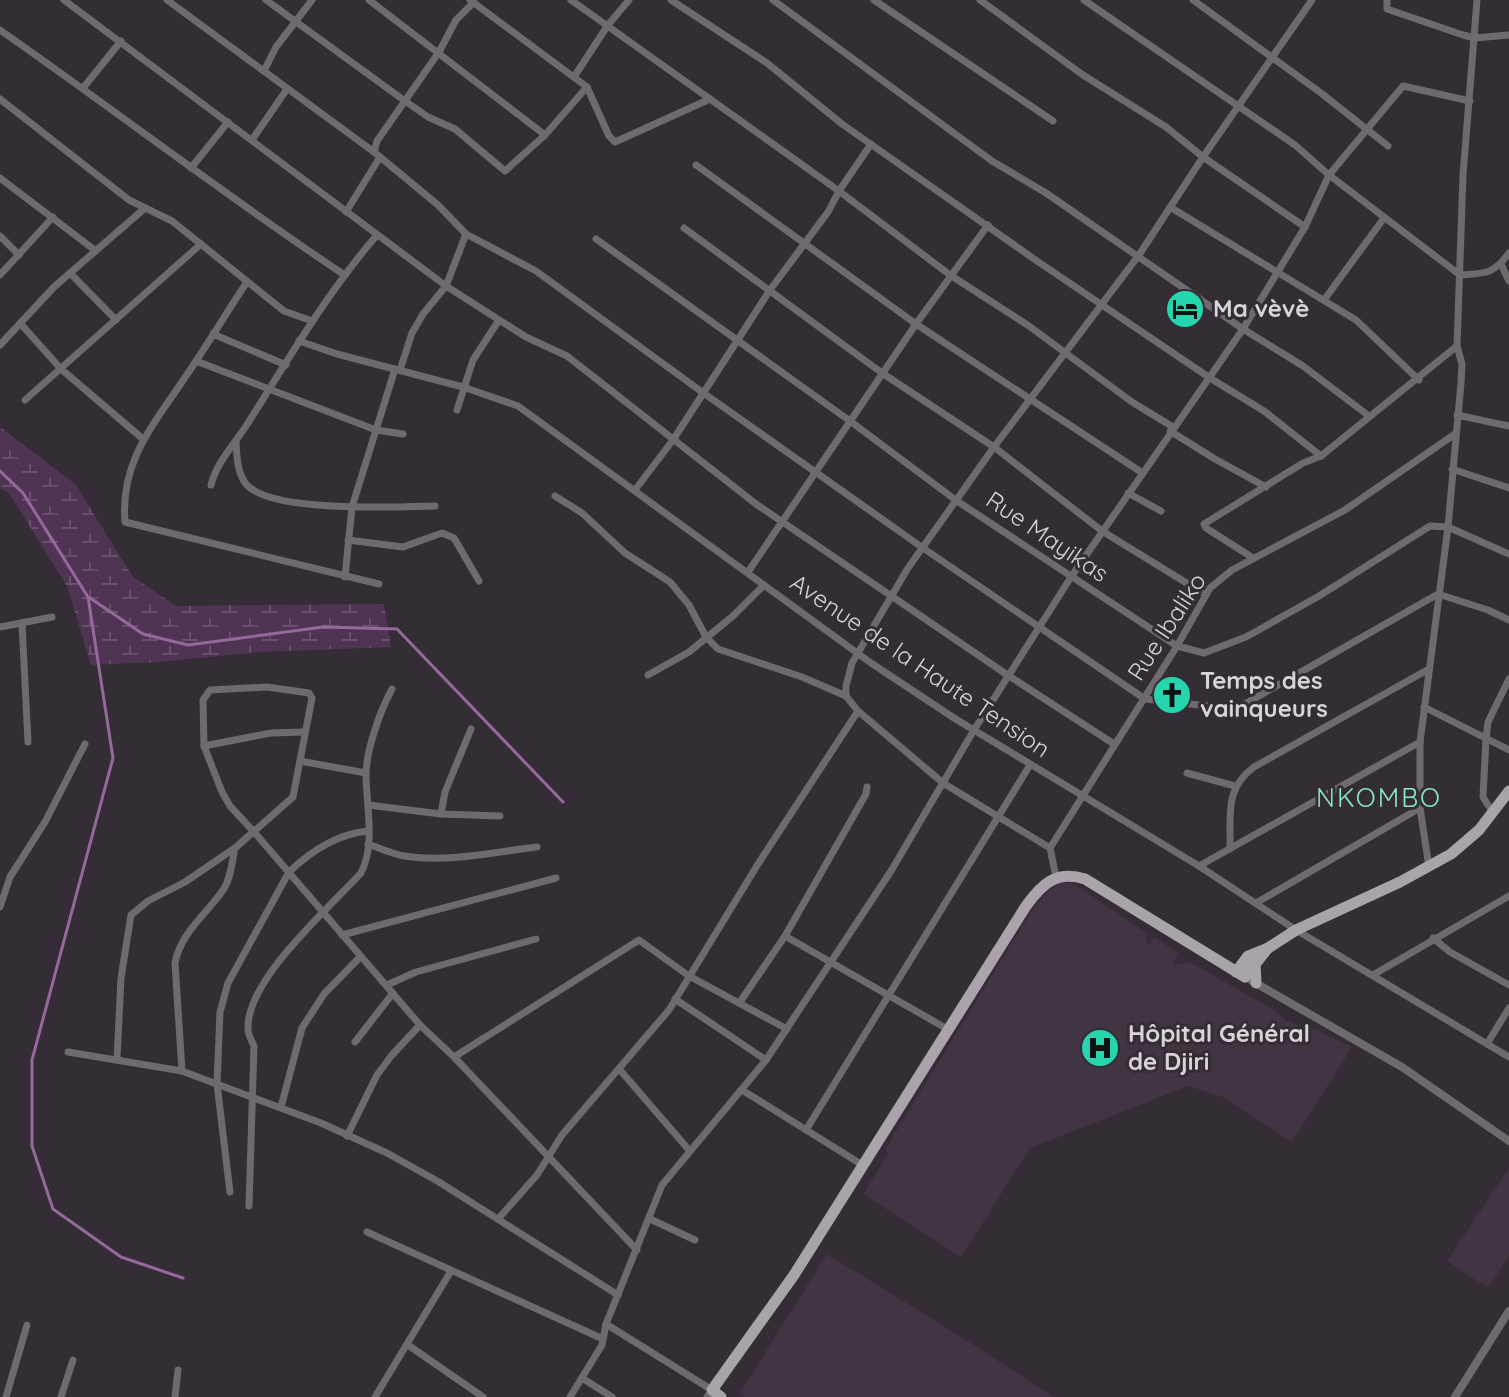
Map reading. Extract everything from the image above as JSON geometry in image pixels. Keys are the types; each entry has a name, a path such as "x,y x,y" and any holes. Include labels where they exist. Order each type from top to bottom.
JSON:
{"main road":[{"path":"713,1395 794,1275 1038,890 1056,877 1065,875 1085,879 1240,975 1252,960 1296,930 1429,867 1467,841 1509,791"},
{"path":"1215,960 1252,960"},
{"path":"1252,960 1256,983"}],"street":[{"path":"64,0 446,286 526,337 567,356 783,523 1114,744"},
{"path":"167,0 377,155 438,205 466,234 536,271 923,548 1145,699 1236,709 1438,594 1509,620"},
{"path":"266,0 405,101 455,129 505,171 545,135 587,87"},
{"path":"264,71 276,47 312,0"},
{"path":"369,0 545,135"},
{"path":"571,0 839,191 950,275 1172,429 1266,487"},
{"path":"574,77 608,25 629,0"},
{"path":"671,0 767,63 842,124 1103,305 1264,411 1321,456"},
{"path":"773,0 992,161 1139,255 1243,329 1303,366 1369,416"},
{"path":"874,0 1053,121"},
{"path":"980,0 1083,75 1166,127 1203,157 1305,227"},
{"path":"1084,0 1295,145 1329,175 1460,275 1487,273 1501,264 1509,253"},
{"path":"1193,0 1272,56 1388,146"},
{"path":"846,696 848,673 857,652 892,595 994,447 1139,255 1310,3 1297,0"},
{"path":"1387,0 1385,6 1389,10 1475,38 1509,35"},
{"path":"1429,867 1420,808 1420,742 1448,527 1462,364 1457,346 1463,175 1477,0"},
{"path":"346,212 377,155 377,141 439,52 456,20 473,1 587,87 609,136 615,142 710,99"},
{"path":"0,30 249,211 343,274"},
{"path":"83,88 121,41"},
{"path":"570,1397 599,1352 606,1324 662,1185 742,1090 787,1029 891,871 974,730 1071,577 1243,329 1305,227 1329,175 1403,86 1470,101"},
{"path":"252,140 287,89"},
{"path":"0,99 114,189 172,221 284,311 312,321"},
{"path":"191,168 228,122"},
{"path":"635,490 673,440 735,340 828,212 871,144"},
{"path":"696,165 916,324 1141,472"},
{"path":"0,178 96,251"},
{"path":"1170,207 1367,328 1419,380"},
{"path":"0,345 70,273 145,208"},
{"path":"0,275 53,217"},
{"path":"1324,300 1384,218"},
{"path":"748,572 882,373 988,225"},
{"path":"684,228 882,373 994,447 1102,531 1206,595"},
{"path":"345,577 352,507 397,370 423,314 446,286 466,234"},
{"path":"211,485 214,470 236,442 343,274 377,235"},
{"path":"0,236 19,255"},
{"name":"Rue Mayikas","path":"596,239 957,501 1177,646 1204,653 1228,645 1319,596 1430,526 1448,527"},
{"path":"25,400 201,244"},
{"path":"1501,264 1509,281"},
{"path":"70,273 116,320"},
{"path":"247,282 143,439 125,489 126,523 379,584"},
{"path":"457,410 473,360 499,320"},
{"path":"20,323 61,369 143,439"},
{"path":"213,334 286,365"},
{"name":"Avenue de la Haute Tension","path":"299,341 463,387 518,406 857,652 974,730 1199,866 1296,930 1509,1057"},
{"path":"1253,558 1204,524 1303,463 1321,456 1419,380 1457,346"},
{"path":"196,361 376,430 403,434"},
{"path":"1457,415 1509,426"},
{"name":"Rue Ibaliko","path":"1050,848 1145,699 1206,595 1232,570 1345,510 1455,434"},
{"path":"236,442 241,474 253,491 271,500 352,507 435,506"},
{"path":"1452,469 1509,488"},
{"path":"1128,493 1161,511"},
{"path":"555,496 582,513 625,553 670,582 689,605 706,637 725,653 802,677 846,696 858,711 943,783 1050,848 1056,877"},
{"path":"1448,527 1509,554"},
{"path":"348,540 403,547 442,533 449,534 479,581"},
{"path":"648,675 689,652 733,616 764,585"},
{"path":"0,627 52,617"},
{"path":"22,623 28,742"},
{"path":"1230,849 1231,800 1241,777 1429,669"},
{"path":"1493,813 1483,797 1488,722 1509,679"},
{"path":"117,1059 121,978 131,915 148,901 185,882 235,848 255,833 294,795 312,698 309,693 267,687 210,690 203,700 204,746 230,806 255,833 289,872 420,1025 637,1250"},
{"path":"249,1206 254,1046 247,1028 256,1001 276,964 366,864 366,773 379,718 392,689"},
{"path":"1424,707 1509,750"},
{"path":"498,1219 537,1175 562,1135 661,1021 819,767 858,711"},
{"path":"441,814 445,792 471,729"},
{"path":"204,746 271,733 304,732"},
{"path":"1199,866 1420,742"},
{"path":"0,907 10,877 45,822 85,744"},
{"path":"300,761 366,773"},
{"path":"806,1130 1030,765"},
{"path":"1187,773 1235,786"},
{"path":"740,1002 785,936 866,794 867,787"},
{"path":"368,805 441,814 500,816"},
{"path":"1256,903 1420,808"},
{"path":"230,1192 217,1084 220,1012 228,983 289,872 303,859 343,834 368,831"},
{"path":"368,844 404,856 424,857 468,856 537,847"},
{"path":"182,1071 175,963 177,953 187,934 224,888 235,848"},
{"path":"342,935 556,878"},
{"path":"1373,975 1509,896"},
{"path":"785,936 949,1030"},
{"path":"1433,938 1450,952 1509,985"},
{"path":"387,985 427,969 536,939"},
{"path":"454,1057 639,940 689,976 787,1029"},
{"path":"281,1107 302,1028 324,994 360,957"},
{"path":"1240,975 1402,1067 1509,1141"},
{"path":"355,1042 393,993"},
{"path":"675,999 766,1060"},
{"path":"1487,1044 1509,1008"},
{"path":"347,1136 377,1075 420,1025"},
{"path":"68,1052 182,1071 281,1107 387,1153 618,1295"},
{"path":"620,1070 689,1150"},
{"path":"742,1090 864,1166"},
{"path":"650,1219 695,1240"},
{"path":"367,1232 603,1339"},
{"path":"375,1397 451,1271"},
{"path":"1455,1397 1509,1311"},
{"path":"606,1324 713,1395"},
{"path":"6,1397 27,1325"},
{"path":"408,1345 483,1397"},
{"path":"61,1397 73,1360"},
{"path":"175,1397 178,1370"},
{"path":"582,1378 612,1397"}],"shaded area":[{"name":"Hôpital Général de Djiri","path":"1058,883 1073,883 1145,932 1148,946 1154,937 1178,953 1172,965 1190,962 1274,1010 1288,1022 1319,1031 1352,1047 1292,1142 1223,1097 1188,1086 1030,1148 961,1257 863,1194 889,1153 885,1150 893,1136 1031,912"},
{"path":"1509,1168 1509,1256 1488,1288 1447,1261"},
{"path":"827,1254 1054,1397 745,1397 740,1393"}],"green space":[{"path":"0,427 75,484 133,577 176,606 384,604 391,647 258,652 91,665 67,586 9,493 0,488"}],"waterway":[{"path":"0,471 23,493 88,597 113,758 32,1060 32,1146 53,1209 121,1257 183,1278"},
{"path":"90,598 143,634 188,645 323,627 397,629 563,802"}],"place":[{"name":"Ma vèvè","path":"1185,309"},
{"name":"Temps des vainqueurs","path":"1172,695"},
{"name":"Hôpital Général de Djiri","path":"1100,1048"}],"district":[{"name":"NKOMBO","path":"1379,798"}]}
